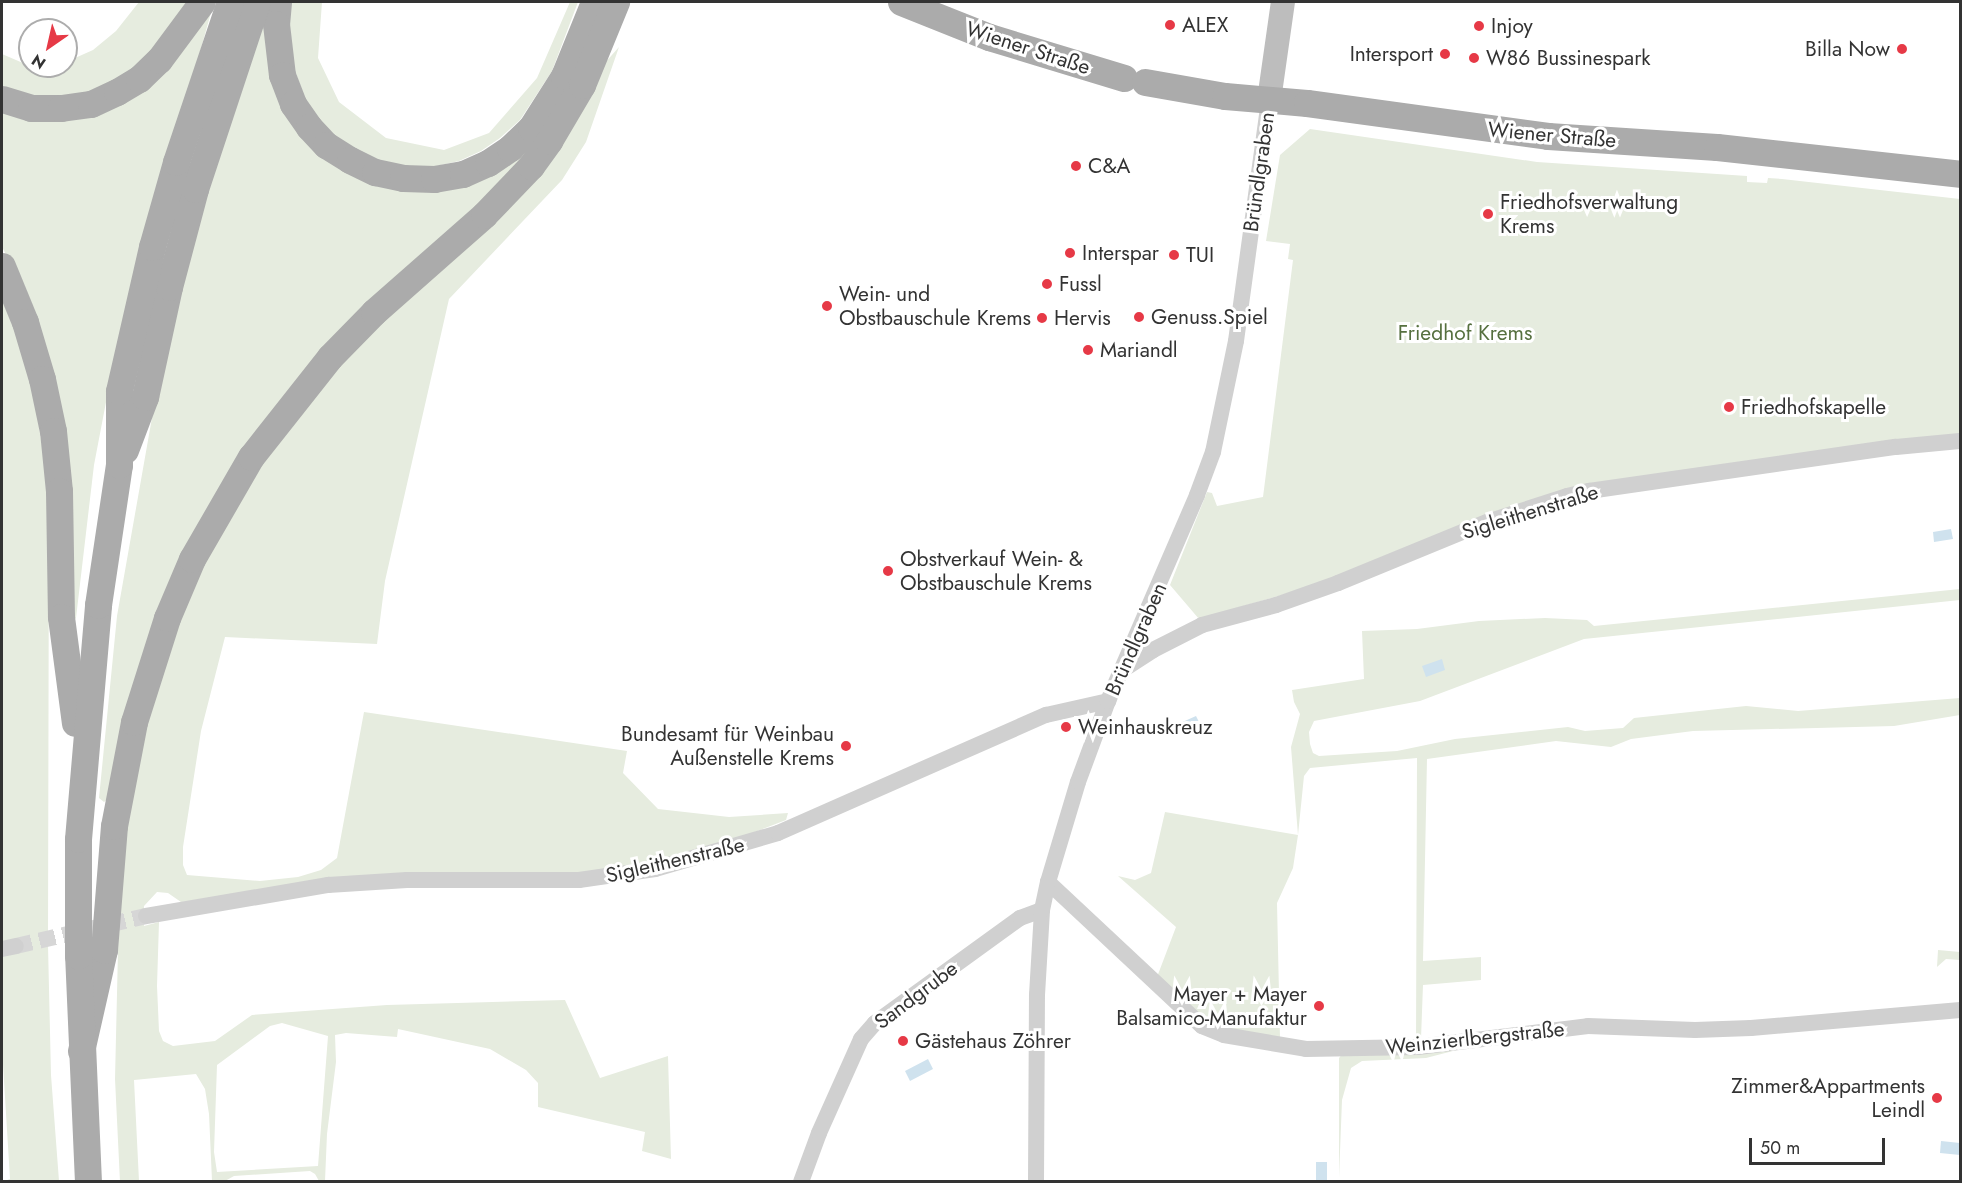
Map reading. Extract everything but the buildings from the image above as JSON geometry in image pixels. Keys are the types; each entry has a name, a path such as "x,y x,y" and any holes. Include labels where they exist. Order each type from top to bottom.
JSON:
{"main road":[{"path":"2,99 32,108 61,108 91,104 117,92 139,79 159,60 202,2"},
{"path":"87,1182 76,903 82,779 98,605 119,465 119,391 139,302 176,162 230,2"},
{"path":"119,465 144,397 169,287 195,189 257,2"},
{"path":"278,2 276,24 282,75 293,104 309,127 326,145 375,172 404,178 434,179 463,174 488,163 510,148 531,128 564,76 594,2"},
{"path":"81,1051 104,950 114,826 134,722 163,628 192,559 250,457 330,357 374,312 484,215 531,166 555,133 582,85 616,2"},
{"name":"Wiener Straße","path":"901,2 989,36 1135,80 1225,96 1548,136 1749,150 1960,174"},
{"path":"2,266 25,322 42,379 53,431 59,491 61,617 82,779"}],"street":[{"path":"1269,100 1282,2"},
{"name":"Bründlgraben","path":"1036,1182 1037,995 1042,910 1048,882 1078,782 1108,701 1197,495 1213,452 1236,341 1269,100"},
{"name":"Sigleithenstraße","path":"1123,670 1153,650 1202,625 1276,605 1338,583 1487,522 1567,496 1896,447 1960,441"},
{"name":"Sigleithenstraße","path":"146,916 328,885 407,880 579,880 655,869 778,833 1046,715 1108,701"},
{"name":"Weinzierlbergstraße","path":"1048,882 1202,1026 1224,1035 1306,1049 1418,1047 1588,1026 1695,1030 1751,1028 1960,1010"},
{"name":"Sandgrube","path":"801,1182 819,1133 861,1039 875,1023 1020,918 1042,910"}],"green space":[{"path":"139,2 191,2 134,72 89,94 34,97 2,87 2,54 18,61 18,78 78,78 78,57 93,50 116,31"},
{"path":"214,2 115,355 94,465 76,618 73,621 70,540 9,260 2,247 2,112 94,113"},
{"path":"291,2 322,2 318,58 339,102 386,138 444,150 489,133 537,78 570,2 578,2 552,71 520,120 481,151 459,161 432,167 404,166 379,160 356,150 333,134 318,118 305,98 295,71 289,20"},
{"path":"263,19 285,110 401,190 542,137 243,453 109,798 104,802 99,798 117,616 153,412 180,290 206,191"},
{"path":"619,47 586,142 562,180 449,299 385,581 377,644 225,637 201,731 183,847 183,865 187,875 260,881 298,877 321,870 337,858 364,712 627,751 623,773 658,809 729,817 788,813 786,820 734,840 606,873 181,902 168,893 157,892 144,906 144,926 159,922 157,986 159,1031 163,1041 173,1046 215,1041 252,1015 387,1005 565,1000 600,1078 668,1056 671,1159 642,1151 645,1132 538,1107 538,1083 526,1070 490,1049 398,1029 397,1037 346,1033 335,1035 336,1062 327,1134 325,1181 319,1181 310,1171 234,1176 225,1181 212,1181 209,1114 205,1089 196,1074 134,1080 139,1181 120,1182 115,1079 120,865 157,673 201,563 292,416","holes":["282,1023 328,1036 318,1166 217,1172 214,1152 217,1065 270,1026"]},
{"name":"Friedhof Krems","path":"1310,129 1537,162 1747,176 1747,182 1767,183 1768,178 1782,179 1960,199 1960,434 1577,487 1337,579 1199,619 1170,585 1207,492 1212,493 1217,506 1263,497 1293,260 1288,259 1290,244 1266,241 1280,155"},
{"path":"2,291 32,382 49,490 48,945 51,1075 59,1181 2,1182 10,1179 2,1048"},
{"path":"1960,589 1960,600 1584,639 1420,701 1314,721 1309,732 1310,744 1313,753 1319,756 1397,751 1455,739 1568,727 1585,731 1623,728 1634,718 1746,706 1798,711 1960,698 1960,715 1894,726 1693,731 1631,739 1611,747 1556,741 1427,759 1423,961 1481,957 1481,980 1423,985 1421,1039 1416,1044 1417,758 1310,768 1304,776 1298,835 1291,747 1300,714 1294,702 1292,690 1364,679 1362,631 1417,629 1479,621 1545,618 1587,620 1594,626"},
{"path":"1165,812 1298,835 1293,868 1277,903 1280,1038 1222,1027 1205,1020 1157,977 1176,927 1118,876 1135,880 1151,873"},
{"path":"1938,950 1960,952 1960,960 1946,959 1937,967"},
{"path":"1476,1045 1426,1058 1362,1061 1351,1068 1342,1100 1339,1178 1339,1058 1343,1053"}],"water":[{"path":"1951,529 1953,539 1934,542 1933,532"},
{"path":"1442,659 1445,670 1426,677 1422,666"},
{"path":"1196,716 1201,726 1183,734 1178,724"},
{"path":"928,1059 933,1069 910,1081 905,1071"},
{"path":"1941,1141 1960,1143 1960,1155 1940,1153"},
{"path":"1316,1162 1327,1162 1327,1181 1316,1181"}],"tunnel":[{"path":"16,946 146,916"}],"place":[{"name":"ALEX","path":"1170,25"},
{"name":"Injoy","path":"1479,26"},
{"name":"Billa Now","path":"1902,49"},
{"name":"Intersport","path":"1445,54"},
{"name":"W86 Bussinespark","path":"1474,58"},
{"name":"C&A","path":"1076,166"},
{"name":"Friedhofsverwaltung Krems","path":"1488,214"},
{"name":"Interspar","path":"1070,253"},
{"name":"TUI","path":"1174,255"},
{"name":"Fussl","path":"1047,284"},
{"name":"Wein- und Obstbauschule Krems","path":"827,306"},
{"name":"Genuss.Spiel","path":"1139,317"},
{"name":"Hervis","path":"1042,318"},
{"name":"Mariandl","path":"1088,350"},
{"name":"Friedhofskapelle","path":"1729,407"},
{"name":"Obstverkauf Wein- & Obstbauschule Krems","path":"888,571"},
{"name":"Weinhauskreuz","path":"1066,727"},
{"name":"Bundesamt für Weinbau Außenstelle Krems","path":"846,746"},
{"name":"Mayer + Mayer Balsamico-Manufaktur","path":"1319,1006"},
{"name":"Gästehaus Zöhrer","path":"903,1041"},
{"name":"Zimmer&Appartments Leindl","path":"1937,1098"}]}
